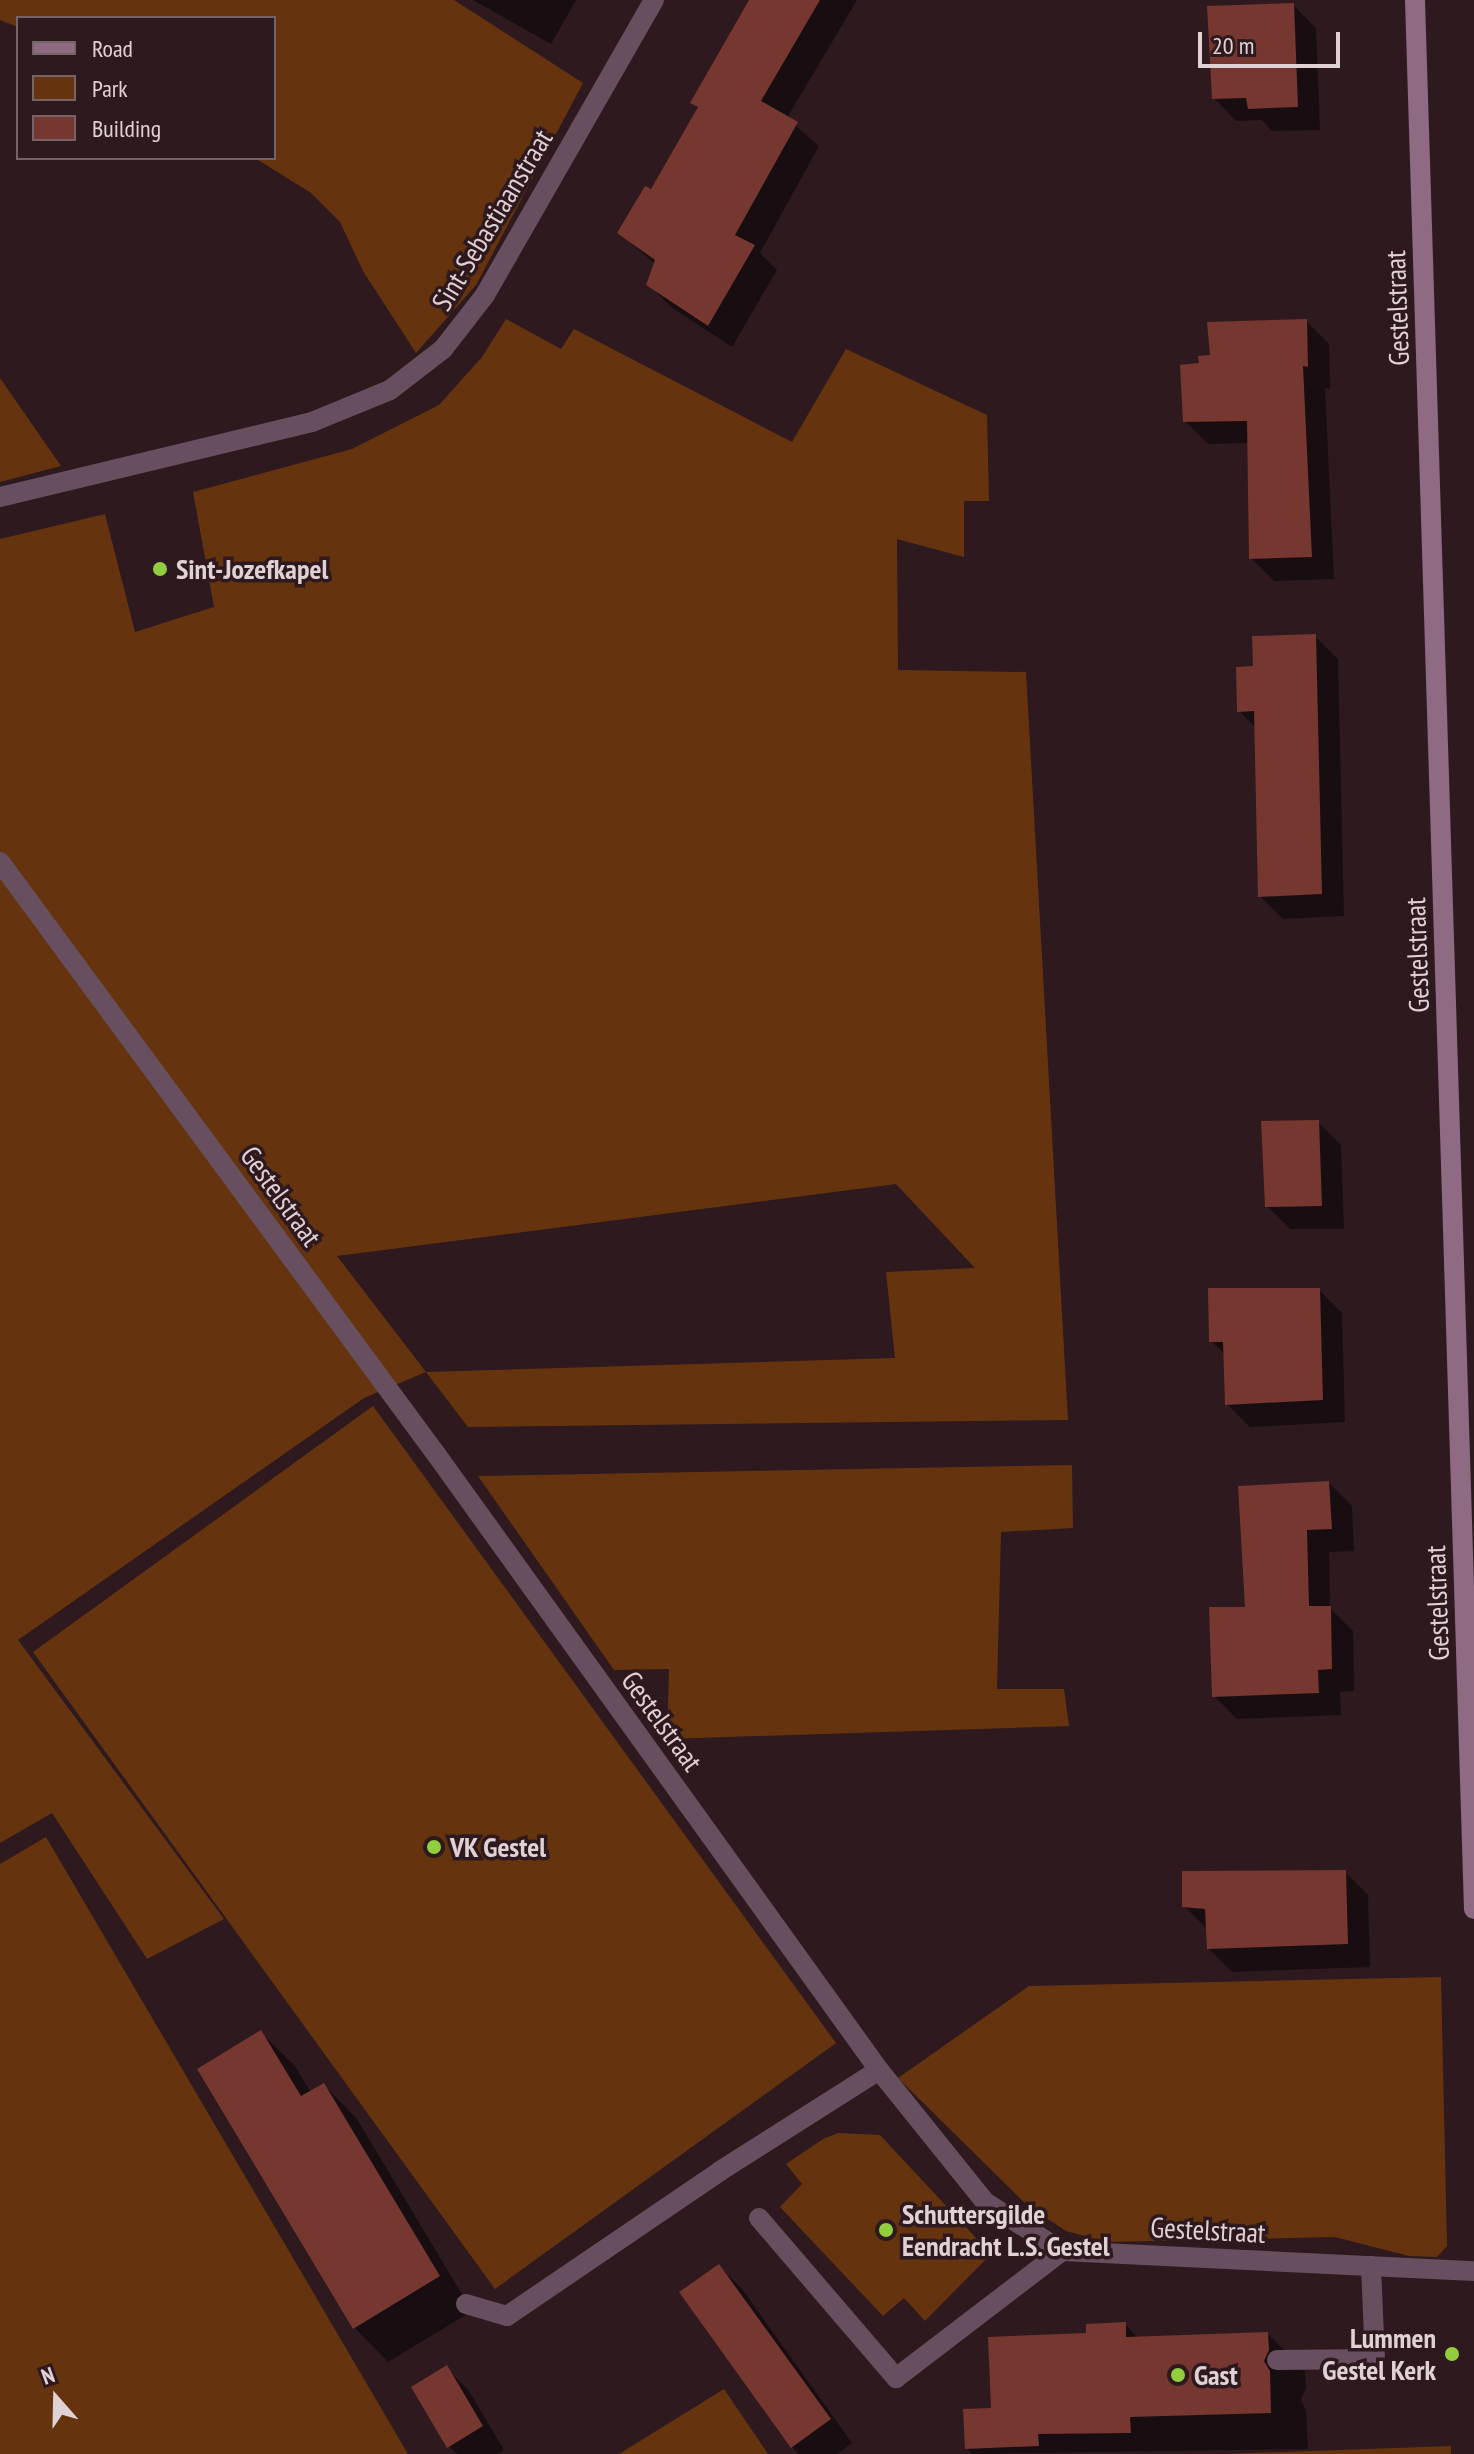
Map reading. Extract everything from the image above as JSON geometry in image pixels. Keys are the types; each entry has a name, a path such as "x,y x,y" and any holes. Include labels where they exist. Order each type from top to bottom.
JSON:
{"main road":[{"name":"Gestelstraat","path":"1415,0 1474,1909"}],"street":[{"name":"Sint-Sebastiaanstraat","path":"0,497 312,422 390,390 443,349 485,295 654,0"},
{"name":"Gestelstraat","path":"0,862 436,1454 879,2070 985,2202 1062,2251 1474,2271"},
{"path":"466,2304 507,2316 720,2171 879,2070"},
{"path":"759,2218 896,2378 1062,2251"},
{"path":"1277,2360 1375,2359 1371,2266"}],"green space":[{"path":"0,0 454,0 583,83 476,285 416,353 363,271 340,222 311,193 258,160 276,160 276,16 16,16 16,26 0,20"},
{"path":"506,319 561,349 574,329 792,442 846,349 987,415 989,501 964,501 964,557 897,539 898,670 1026,672 1068,1420 468,1427 426,1372 364,1398 18,1640 224,1919 147,1959 52,1813 0,1843 0,539 105,514 135,632 214,607 193,492 352,449 439,405 482,357","holes":["896,1184 975,1268 886,1272 895,1358 426,1372 337,1256"]},
{"path":"0,378 61,466 0,482"},
{"name":"VK Gestel","path":"373,1406 836,2043 495,2289 33,1652"},
{"path":"1072,1465 1073,1528 1001,1532 997,1689 1064,1689 1069,1726 667,1739 669,1669 614,1670 478,1476"},
{"path":"46,1837 408,2454 0,2454 0,1864"},
{"path":"1441,1977 1447,2246 1437,2257 1409,2256 1335,2237 1106,2242 1066,2231 1028,2206 898,2078 1029,1986"},
{"name":"Schuttersgilde Eendracht L.S. Gestel","path":"838,2133 880,2135 991,2254 925,2321 904,2298 883,2316 780,2207 802,2184 786,2164 823,2139"},
{"path":"724,2389 768,2454 619,2454"},
{"path":"1451,2446 1451,2454 1226,2454"}],"building":[{"path":"749,0 820,0 761,101 798,122 735,235 755,245 708,326 646,285 655,260 617,233 645,186 651,189 698,107 690,103"},
{"path":"1294,3 1298,107 1248,109 1246,98 1212,99 1207,6"},
{"path":"1307,319 1308,367 1303,366 1312,557 1249,559 1247,421 1183,422 1180,365 1199,363 1198,356 1210,355 1207,322"},
{"path":"1316,634 1322,894 1258,897 1254,711 1237,712 1236,667 1253,666 1252,636"},
{"path":"1319,1120 1322,1206 1265,1207 1261,1121"},
{"path":"1208,1288 1320,1288 1323,1400 1225,1405 1223,1342 1209,1342"},
{"path":"1329,1481 1332,1529 1307,1530 1309,1606 1331,1606 1332,1669 1318,1670 1319,1693 1212,1697 1209,1607 1245,1607 1238,1486"},
{"path":"1346,1870 1348,1944 1207,1949 1205,1909 1182,1907 1182,1871"},
{"path":"261,2030 301,2096 324,2083 440,2276 353,2329 197,2069"},
{"path":"719,2264 831,2419 791,2448 679,2292"},
{"path":"1126,2322 1126,2337 1268,2332 1269,2350 1264,2361 1270,2371 1271,2413 1130,2417 1131,2433 1038,2434 1039,2446 965,2449 963,2409 991,2408 988,2337 1086,2333 1086,2324"},
{"path":"447,2365 483,2426 447,2448 411,2387"}],"place":[{"name":"Sint-Jozefkapel","path":"160,569"},
{"name":"VK Gestel","path":"434,1847"},
{"name":"Schuttersgilde Eendracht L.S. Gestel","path":"886,2230"},
{"name":"Lummen Gestel Kerk","path":"1452,2354"},
{"name":"Gast","path":"1178,2375"}]}
